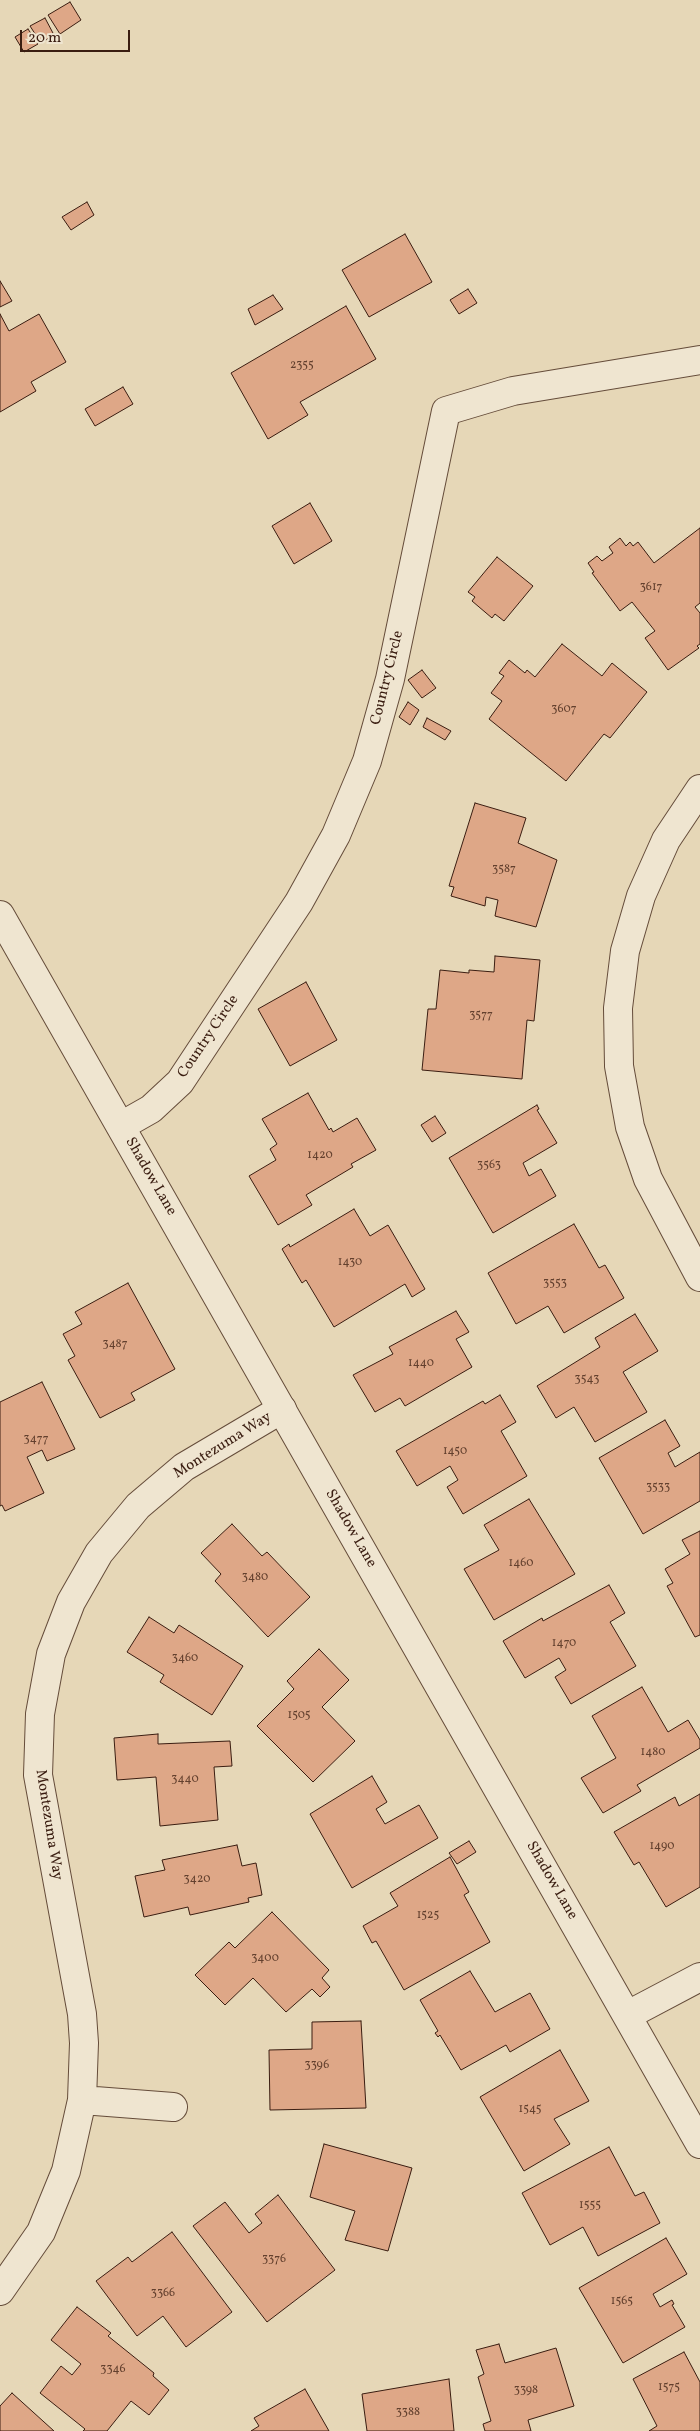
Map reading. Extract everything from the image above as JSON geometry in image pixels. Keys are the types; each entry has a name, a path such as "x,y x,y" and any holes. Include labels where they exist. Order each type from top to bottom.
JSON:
{"street":[{"name":"Country Circle","path":"121,1126 151,1109 180,1082 299,902 336,835 367,761 390,679 446,411 513,391 700,360"},
{"path":"700,789 666,840 641,896 625,951 618,1008 620,1066 630,1127 648,1179 700,1277"},
{"name":"Shadow Lane","path":"0,916 700,2144"},
{"name":"Montezuma Way","path":"0,2291 41,2232 66,2171 82,2100 84,2043 82,2014 38,1775 40,1714 51,1654 71,1602 99,1553 138,1506 184,1467 282,1410"},
{"path":"628,2015 700,1977"},
{"path":"82,2100 173,2107"}],"building":[{"path":"70,2 81,20 60,34 48,15"},
{"path":"45,18 54,35 41,43 30,26"},
{"path":"28,29 38,44 24,52 15,37"},
{"path":"87,202 94,215 71,230 62,217"},
{"path":"405,234 432,282 369,317 342,270"},
{"path":"0,281 12,301 0,307"},
{"path":"468,289 477,303 459,314 450,300"},
{"path":"273,295 283,309 255,325 248,309"},
{"path":"346,306 376,359 300,402 308,415 268,439 231,373"},
{"path":"0,314 9,331 39,314 66,362 31,382 36,391 0,412"},
{"path":"123,387 133,404 95,426 85,409"},
{"path":"310,503 332,541 294,564 272,526"},
{"path":"700,528 700,603 695,607 700,613 700,644 697,646 699,648 668,670 645,638 655,631 632,602 620,611 592,573 594,572 588,563 597,556 602,561 613,553 609,547 620,538 626,546 630,542 633,546 638,542 654,563"},
{"path":"497,557 533,586 504,621 495,614 492,618 472,601 475,597 468,592"},
{"path":"562,644 602,676 612,663 647,692 610,738 604,734 566,781 489,719 502,701 491,693 504,676 499,673 509,660 525,673 527,670 535,677"},
{"path":"422,670 436,688 422,698 408,680"},
{"path":"408,702 419,710 410,725 399,717"},
{"path":"427,718 451,731 445,740 423,727"},
{"path":"475,803 526,818 518,843 557,860 536,927 495,916 498,900 486,897 485,906 451,896 454,887 449,886"},
{"path":"495,956 540,960 534,1021 527,1020 522,1079 422,1070 428,1009 436,1009 440,970 469,973 469,970 494,972"},
{"path":"306,982 337,1040 290,1066 258,1009"},
{"path":"308,1093 329,1130 331,1128 333,1132 357,1118 376,1150 351,1164 353,1167 306,1195 312,1205 278,1225 249,1176 276,1160 270,1149 277,1144 262,1119"},
{"path":"537,1105 539,1109 537,1110 557,1143 523,1163 529,1176 541,1169 556,1196 493,1233 449,1158"},
{"path":"435,1116 446,1133 432,1142 421,1125"},
{"path":"354,1209 370,1236 388,1225 425,1289 412,1297 405,1284 334,1327 306,1280 302,1283 282,1249 289,1244 290,1247"},
{"path":"574,1224 599,1268 605,1265 624,1298 564,1333 548,1306 516,1324 488,1273"},
{"path":"128,1283 175,1369 131,1393 135,1400 100,1418 68,1360 75,1356 63,1334 82,1324 75,1312"},
{"path":"456,1311 469,1332 456,1339 472,1367 405,1406 400,1398 375,1412 353,1375 393,1354 389,1347"},
{"path":"635,1314 658,1351 623,1372 647,1412 595,1442 574,1407 556,1418 537,1386 600,1347 595,1338"},
{"path":"42,1382 75,1449 47,1461 42,1450 27,1457 44,1493 5,1511 2,1505 0,1506 0,1402"},
{"path":"500,1395 516,1422 501,1431 527,1476 463,1514 447,1487 458,1480 450,1466 417,1486 396,1451 483,1401 485,1404"},
{"path":"665,1420 680,1446 668,1453 675,1467 700,1452 700,1501 643,1534 599,1458"},
{"path":"529,1499 575,1574 494,1620 464,1569 499,1550 484,1525"},
{"path":"232,1524 262,1556 267,1552 310,1597 268,1637 215,1581 221,1574 201,1553"},
{"path":"700,1531 700,1635 695,1637 667,1586 673,1583 665,1569 690,1554 682,1540"},
{"path":"609,1585 625,1613 610,1622 636,1666 571,1704 555,1677 566,1670 559,1658 525,1678 503,1641 542,1618 543,1621"},
{"path":"149,1617 174,1633 179,1625 243,1666 212,1715 160,1682 164,1675 127,1652"},
{"path":"319,1649 349,1680 322,1707 355,1741 313,1782 257,1726 294,1689 287,1681"},
{"path":"642,1687 668,1732 688,1720 700,1740 700,1748 637,1785 641,1791 603,1813 581,1778 616,1758 592,1716"},
{"path":"158,1734 158,1744 230,1741 232,1766 214,1767 218,1820 160,1826 156,1777 117,1780 114,1738"},
{"path":"372,1776 387,1802 376,1809 385,1824 419,1805 438,1838 352,1888 310,1814"},
{"path":"700,1794 700,1887 666,1907 639,1862 634,1865 614,1832 675,1797 679,1806"},
{"path":"469,1841 476,1852 457,1864 449,1853"},
{"path":"237,1845 242,1866 256,1863 262,1895 248,1898 249,1902 190,1915 188,1907 144,1917 135,1876 165,1870 162,1860"},
{"path":"450,1857 469,1892 464,1895 490,1942 404,1990 376,1941 372,1943 363,1926 398,1906 390,1893"},
{"path":"272,1912 329,1970 322,1978 330,1987 320,1997 312,1989 286,2012 253,1978 225,2005 195,1975 229,1942 235,1948"},
{"path":"470,1971 495,2012 530,1993 550,2029 510,2052 506,2045 461,2070 440,2035 438,2037 435,2033 438,2031 420,2000"},
{"path":"361,2021 366,2108 270,2110 269,2050 312,2049 312,2022"},
{"path":"560,2050 589,2101 554,2119 570,2144 524,2171 480,2097"},
{"path":"324,2144 412,2168 388,2251 345,2240 355,2211 310,2197"},
{"path":"609,2147 635,2196 644,2192 660,2223 598,2256 583,2227 550,2245 522,2193"},
{"path":"278,2195 335,2270 267,2322 193,2226 225,2202 249,2233 262,2223 255,2214"},
{"path":"172,2232 232,2312 186,2347 163,2316 137,2336 96,2281 128,2257 132,2262"},
{"path":"666,2238 687,2274 653,2294 660,2307 672,2300 674,2304 672,2305 685,2327 623,2363 579,2288"},
{"path":"77,2307 111,2333 108,2336 154,2373 153,2376 169,2390 149,2415 131,2401 107,2431 83,2431 85,2429 40,2393 61,2366 72,2375 81,2364 51,2340"},
{"path":"499,2344 505,2363 556,2348 574,2406 528,2420 531,2431 485,2431 483,2424 491,2421 478,2377 484,2374 476,2350"},
{"path":"684,2352 700,2382 700,2431 649,2431 657,2426 633,2379"},
{"path":"449,2379 454,2431 367,2431 362,2394"},
{"path":"305,2389 329,2431 251,2431 259,2426 254,2418"},
{"path":"12,2393 54,2431 0,2431 0,2406"}]}
